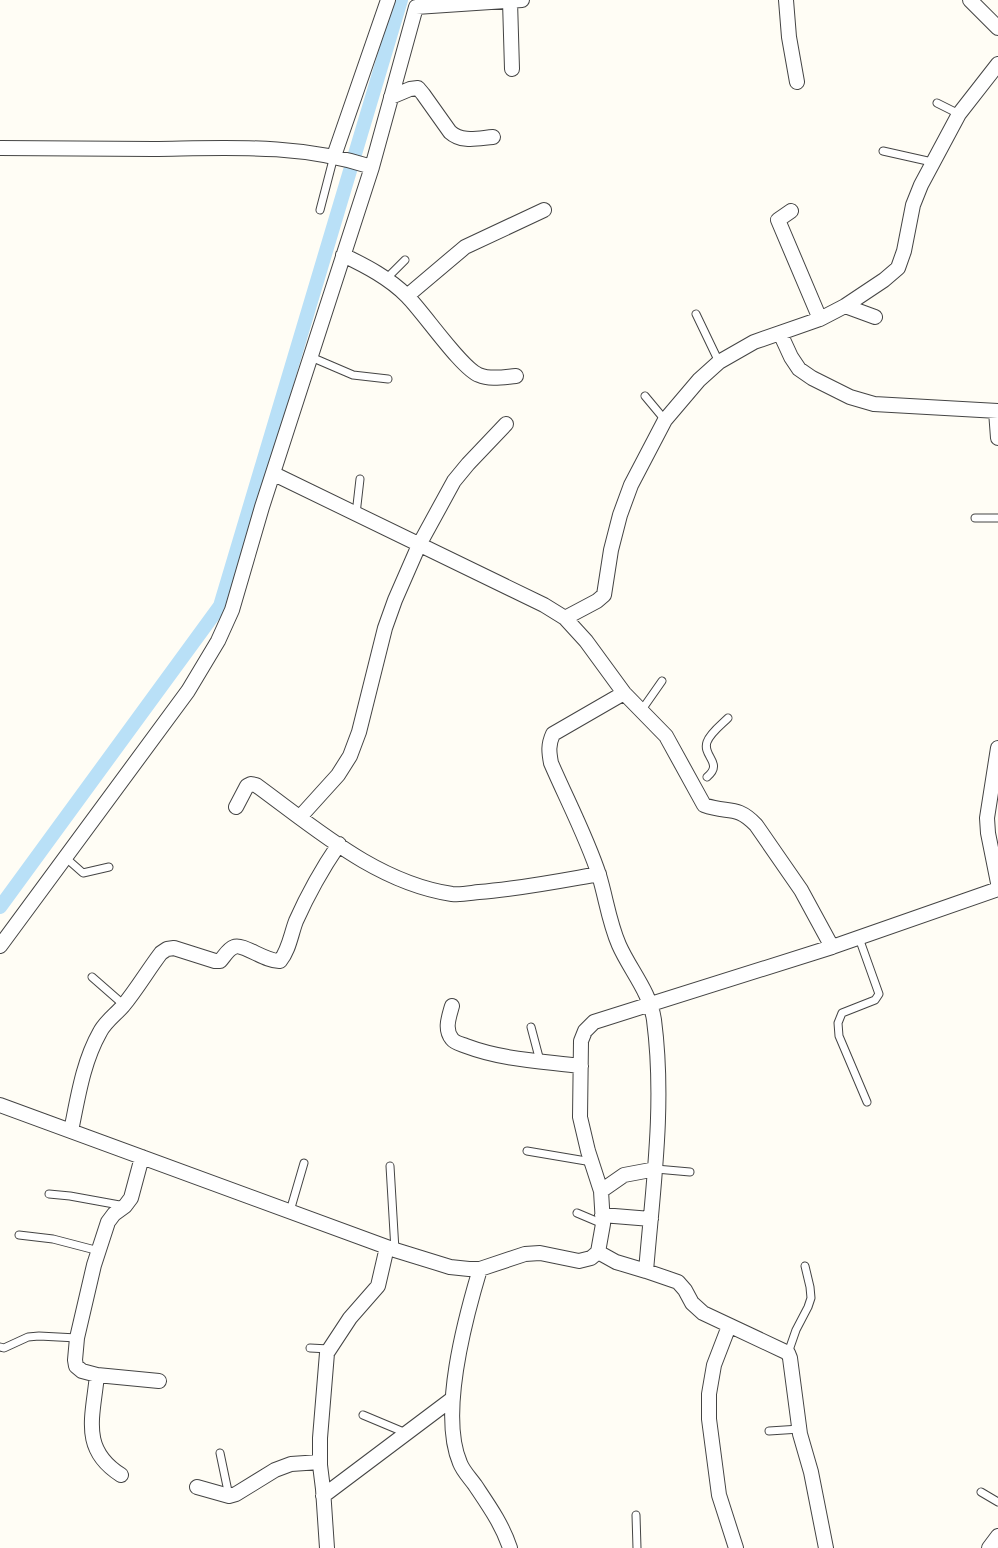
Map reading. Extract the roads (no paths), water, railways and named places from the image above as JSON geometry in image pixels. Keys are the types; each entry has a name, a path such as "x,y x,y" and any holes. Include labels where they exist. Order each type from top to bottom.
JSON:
{"street":[{"path":"339,157 388,0"},
{"path":"0,946 188,691 218,641 232,610 343,255 417,4 516,0 512,69"},
{"path":"786,0 789,36 797,82"},
{"path":"970,0 998,28"},
{"path":"566,618 598,601 604,595 611,550 620,515 631,485 665,420 699,380 719,362 754,342 820,319 845,306 884,280 898,268 904,251 913,205 932,162 959,114 998,64"},
{"path":"391,97 410,88 418,88 456,137 466,139 493,137"},
{"path":"0,148 270,148 339,157 368,166"},
{"path":"407,296 465,247 544,210"},
{"path":"791,211 778,220 820,319"},
{"path":"343,255 369,268 407,296 466,365 478,375 493,378 516,376"},
{"path":"845,306 875,317"},
{"path":"780,333 799,369 850,398 874,404 997,411 998,438"},
{"path":"300,817 338,775 350,756 359,732 385,628 419,545 454,480 506,424"},
{"path":"274,474 544,605 566,618 586,641 624,693 666,736 697,785 704,805 738,811 747,816 756,825 797,884 832,947"},
{"path":"624,693 553,734 549,742 552,763 599,874 611,923 619,945 642,987 654,1019 658,1090 656,1169 646,1270"},
{"path":"998,748 987,818 988,833 998,883"},
{"path":"236,807 247,786 256,784 338,844 386,873 419,886 454,894 493,891 599,874"},
{"path":"71,1131 80,1084 91,1048 101,1029 124,1005 161,953 167,949 174,948 214,961 220,961 231,948 239,946 273,961 280,961 285,955 295,923 307,896 338,844"},
{"path":"0,1105 391,1249 450,1267 480,1269 525,1254 540,1253 579,1261 591,1258 598,1252 603,1220 601,1191 580,1117 581,1041 585,1031 594,1022 650,1006 832,947 998,890"},
{"path":"452,1006 447,1023 449,1035 454,1041 495,1055 518,1060 580,1066"},
{"path":"142,1157 131,1198 108,1222 77,1338 75,1360 76,1366 82,1371 97,1375 159,1381"},
{"path":"601,1191 624,1175 656,1169"},
{"path":"603,1220 651,1219"},
{"path":"327,1548 320,1462 320,1429 327,1353 350,1318 378,1286 391,1249"},
{"path":"598,1252 616,1262 646,1270 678,1282 692,1303 703,1313 788,1353 792,1368 800,1429 811,1472 826,1548"},
{"path":"480,1269 470,1301 452,1399 452,1431 460,1464 504,1530 510,1548"},
{"path":"729,1326 714,1365 709,1394 709,1419 719,1495 736,1548"},
{"path":"97,1375 92,1434 95,1448 103,1460 121,1475"},
{"path":"324,1496 452,1399"},
{"path":"197,1487 228,1496 236,1494 258,1480 291,1464 320,1462"},
{"path":"989,1548 998,1536"}],"lane":[{"path":"937,103 959,114"},
{"path":"883,151 932,162"},
{"path":"320,210 339,157"},
{"path":"386,279 406,260"},
{"path":"696,314 719,362"},
{"path":"311,357 353,375 388,379"},
{"path":"645,396 665,420"},
{"path":"356,514 360,478"},
{"path":"975,518 998,518"},
{"path":"640,711 662,681"},
{"path":"707,777 714,768 713,761 707,750 708,738 728,718"},
{"path":"66,858 83,873 109,867"},
{"path":"859,938 879,994 875,1000 842,1013 838,1023 839,1036 867,1102"},
{"path":"92,977 124,1005"},
{"path":"531,1027 540,1061"},
{"path":"527,1151 592,1162"},
{"path":"290,1211 304,1163"},
{"path":"390,1166 391,1249"},
{"path":"656,1169 690,1172"},
{"path":"49,1194 125,1206"},
{"path":"577,1213 603,1220"},
{"path":"18,1236 53,1239 99,1251"},
{"path":"788,1353 811,1298 805,1266"},
{"path":"0,1347 4,1348 28,1338 40,1336 77,1338"},
{"path":"310,1348 330,1349"},
{"path":"363,1414 406,1433"},
{"path":"768,1432 800,1429"},
{"path":"220,1453 228,1496"},
{"path":"982,1492 998,1502"},
{"path":"636,1515 637,1548"}],"waterway":[{"path":"0,907 220,606 401,0"}]}
